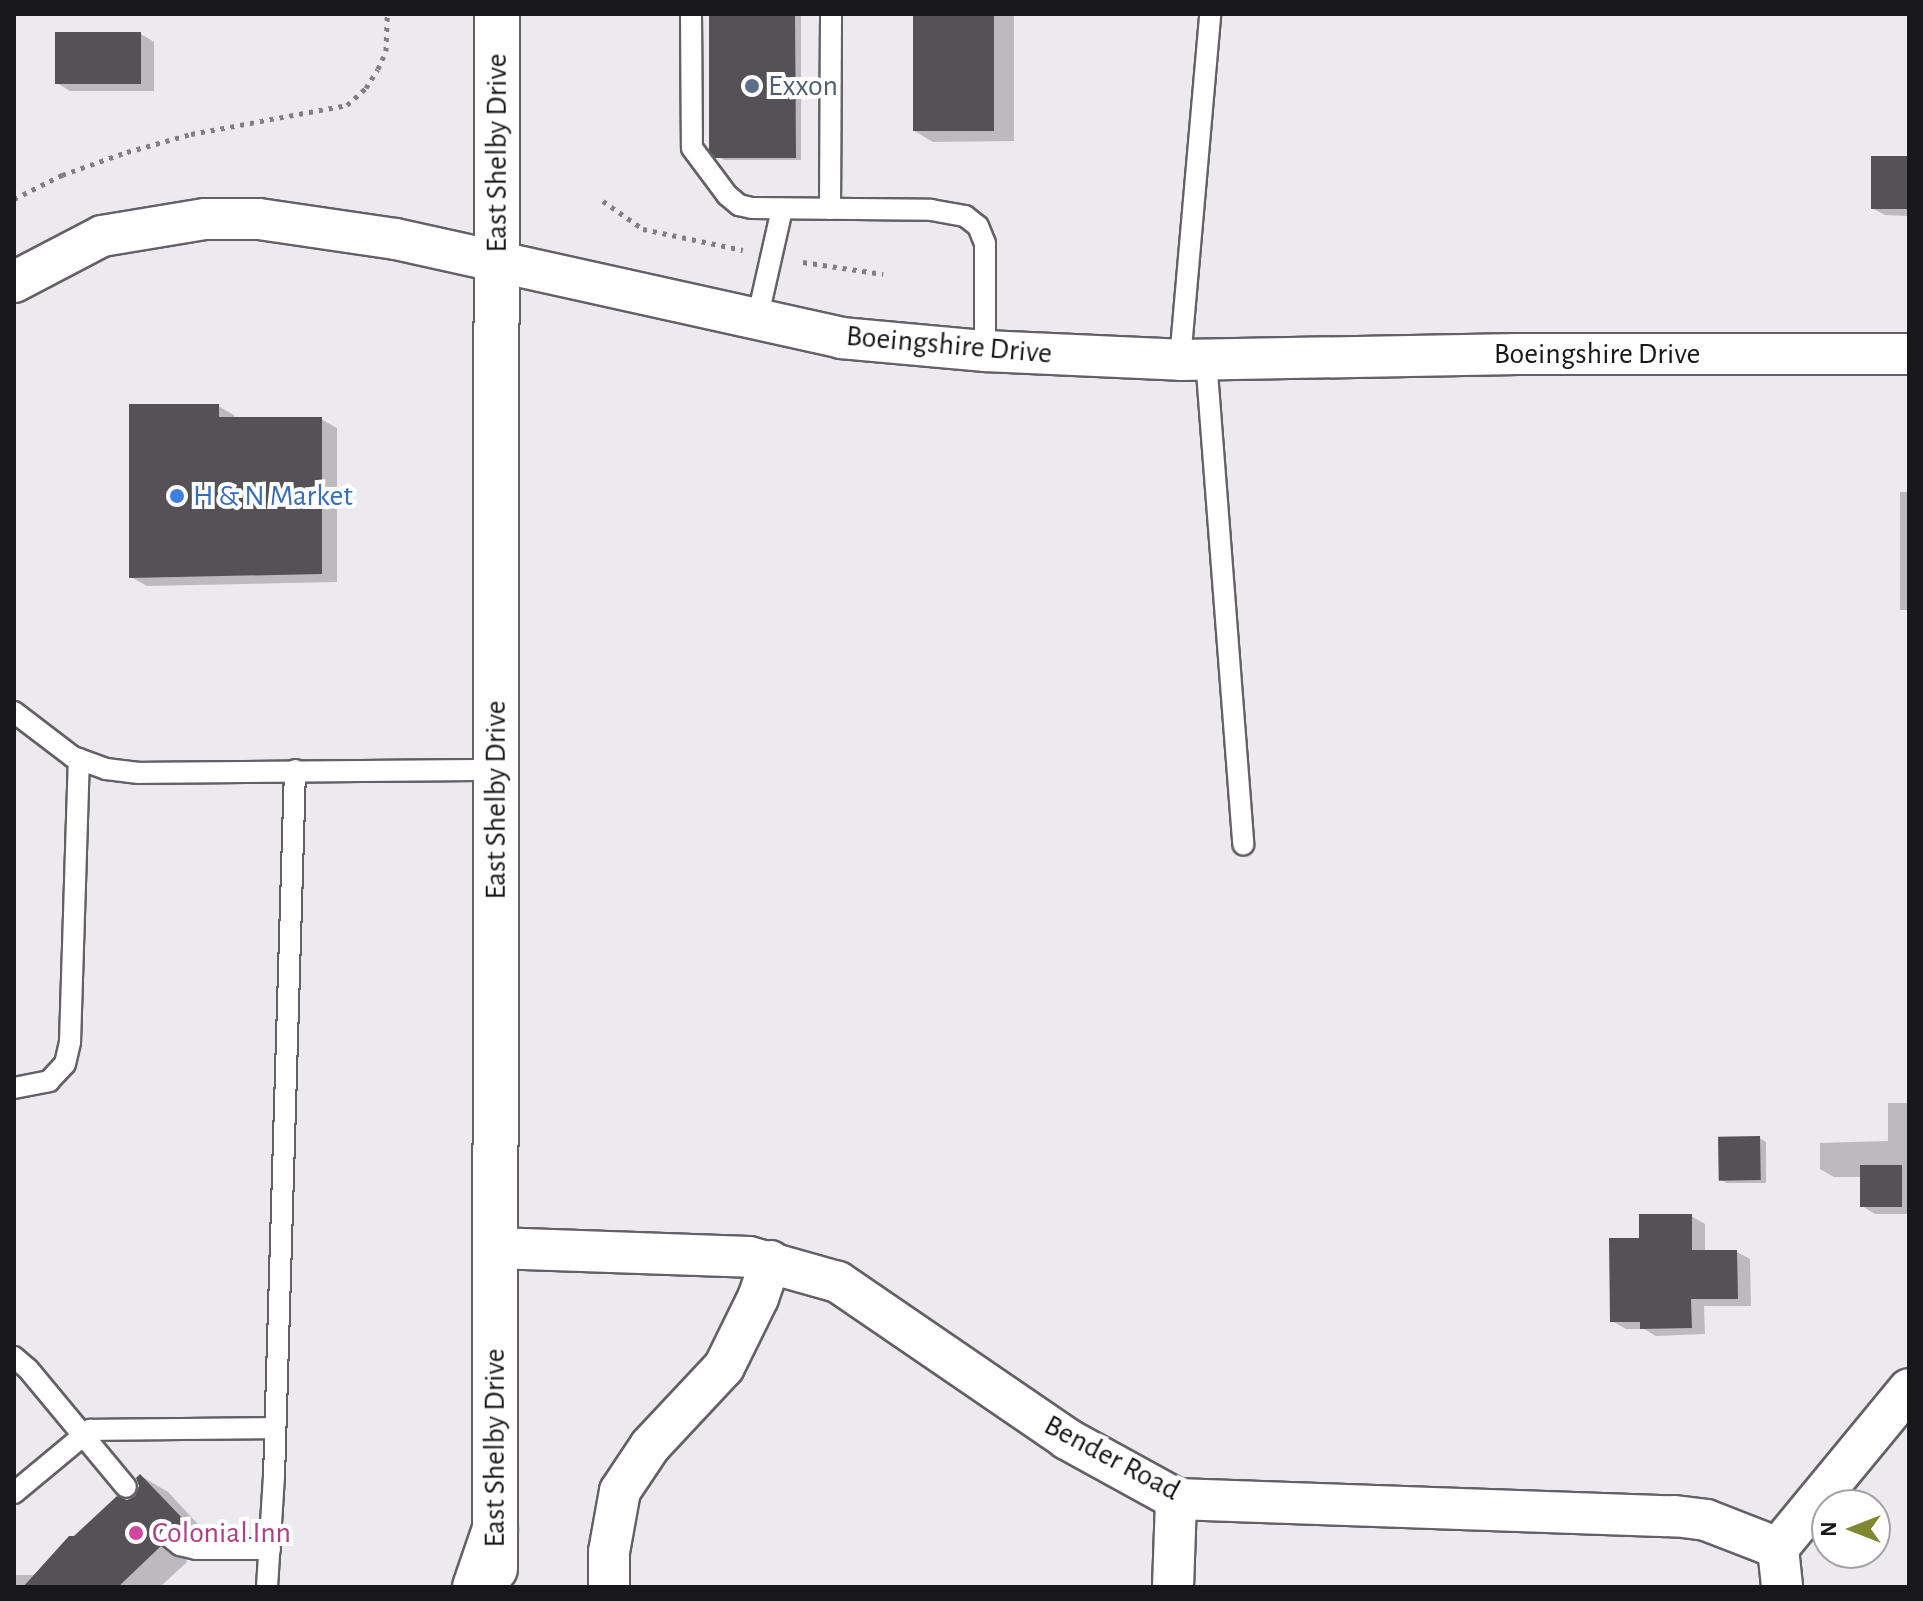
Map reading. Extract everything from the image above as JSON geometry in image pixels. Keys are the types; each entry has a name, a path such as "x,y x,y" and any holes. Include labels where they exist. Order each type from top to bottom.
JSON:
{"main road":[{"name":"East Shelby Drive","path":"495,1587 497,14"},
{"path":"475,1587 495,1529"}],"street":[{"name":"Boeingshire Drive","path":"14,282 102,236 205,219 259,219 396,239 841,338 985,351 1193,359 1630,353 1909,354"},
{"name":"Bender Road","path":"495,1248 749,1257 838,1282 1067,1439 1176,1499 1675,1516 1706,1520 1778,1548"},
{"path":"609,1587 609,1552 620,1491 650,1446 724,1367 744,1330 771,1261"},
{"path":"1782,1587 1778,1548 1909,1389"},
{"path":"1173,1587 1176,1499"}],"lane":[{"path":"691,14 690,118 696,156 739,205 782,209 944,211 972,220 985,243 985,351"},
{"path":"830,209 831,14"},
{"path":"1210,14 1193,359 1243,845"},
{"path":"757,320 782,209"},
{"path":"14,712 41,736 79,759 106,769 139,773 496,770"},
{"path":"14,1088 49,1081 65,1064 70,1042 79,759"},
{"path":"267,1587 275,1428 295,770"},
{"path":"14,1357 28,1369 126,1487"},
{"path":"14,1493 81,1435 101,1428 275,1428"},
{"path":"170,1537 180,1545 196,1549 270,1549"}],"path":[{"path":"14,199 62,175 127,152 191,134 347,105 366,88 386,51 387,14"}],"building":[{"name":"Exxon","path":"709,14 795,14 796,158 715,158 709,150"},
{"path":"913,14 994,14 994,131 913,131"},
{"path":"55,32 141,32 141,84 55,84"},
{"path":"1871,156 1909,156 1909,209 1871,209"},
{"path":"129,404 219,404 219,417 322,417 322,574 129,578"},
{"path":"1760,1136 1761,1180 1719,1181 1718,1137"},
{"path":"1860,1165 1902,1165 1902,1207 1860,1207"},
{"path":"1639,1214 1692,1214 1692,1250 1737,1250 1738,1299 1691,1299 1692,1328 1640,1329 1640,1322 1610,1322 1609,1238 1639,1238"},
{"name":"Colonial Inn","path":"140,1474 186,1522 180,1528 171,1524 160,1528 157,1536 161,1546 118,1587 23,1587 69,1536 74,1536 117,1496 127,1500 135,1496 139,1486 136,1478"}],"place":[{"name":"Exxon","path":"752,86"},
{"name":"H & N Market","path":"177,496"},
{"name":"Colonial Inn","path":"136,1533"}]}
